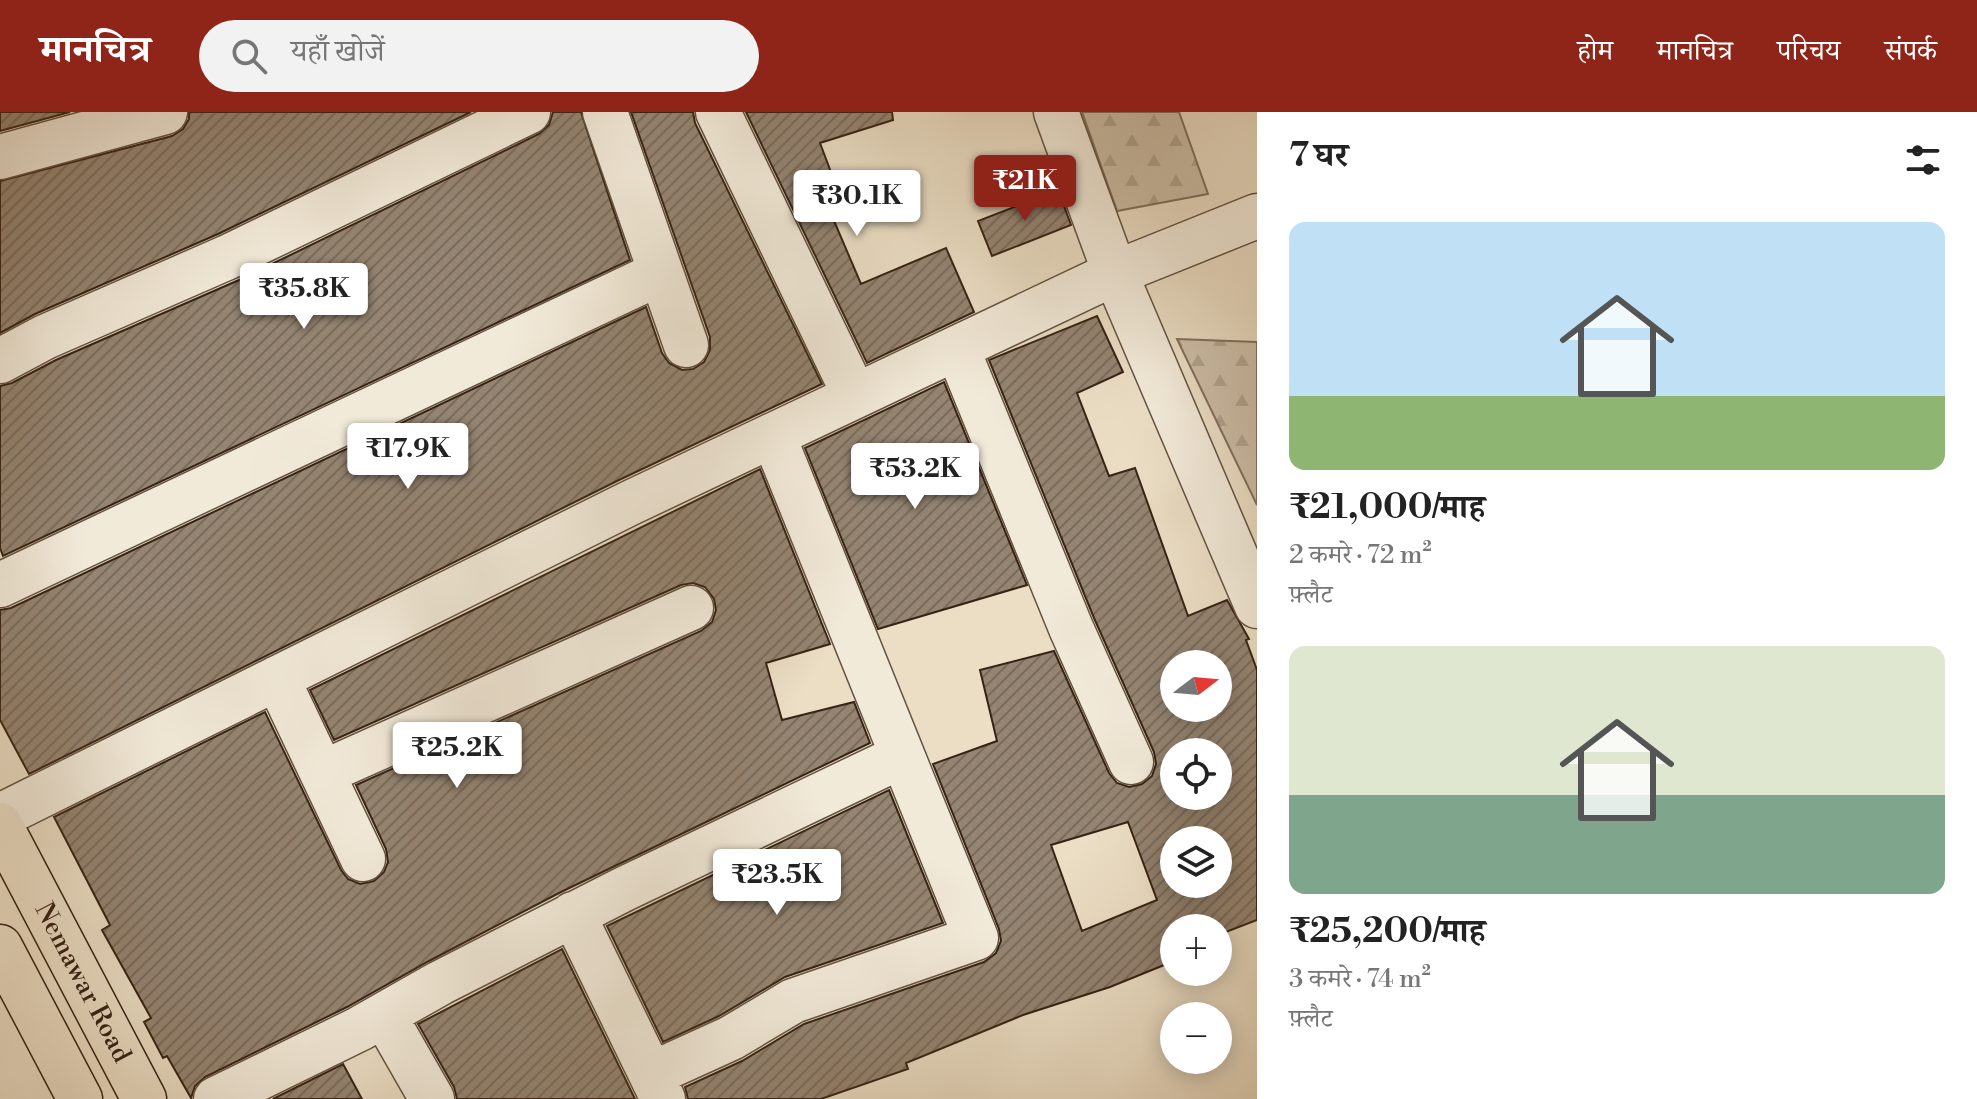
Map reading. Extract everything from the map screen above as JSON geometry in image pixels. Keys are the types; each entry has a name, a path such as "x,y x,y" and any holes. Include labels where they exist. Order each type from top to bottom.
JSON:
{"highway":[{"name":"Nemawar Road","path":"0,825 144,1099"},
{"path":"0,947 80,1099"}],"street":[{"path":"0,157 165,112"},
{"path":"0,361 45,337 228,257 528,112"},
{"path":"605,112 686,345"},
{"path":"718,112 855,396"},
{"path":"1056,112 1115,273 1257,606"},
{"path":"0,816 773,435 1115,273 1257,216"},
{"path":"0,585 660,273"},
{"path":"957,348 1071,628 1131,762"},
{"path":"573,914 658,1086 793,1001 976,938 773,435"},
{"path":"322,773 691,608"},
{"path":"277,678 363,859"},
{"path":"216,1099 384,1015 573,914 902,756"},
{"path":"384,1015 432,1099"}],"green space":[{"path":"1082,112 1179,112 1208,194 1117,211"},
{"path":"1177,339 1257,342 1257,505"}],"building":[{"path":"0,112 70,112 0,131"},
{"path":"189,112 471,112 218,234 35,314 0,333 0,181 172,136 183,129"},
{"path":"553,112 581,112 630,260 3,556 0,548 0,386 239,280 539,134 549,125"},
{"path":"631,112 693,112 695,123 822,384 619,480 29,774 0,720 0,610 11,608 646,307 662,353 669,363 682,370 693,369 704,362 710,350 710,337"},
{"path":"746,112 892,112 893,120 820,143 835,183 820,188 861,284 946,248 974,312 867,363"},
{"path":"1058,190 1071,225 992,256 978,221"},
{"path":"1097,316 1123,372 1077,393 1109,476 1135,468 1188,616 1227,600 1249,639 1246,640 1257,670 1257,920 1232,930 1232,914 1160,914 1160,967 1110,987 1023,1015 906,1063 908,1069 821,1099 688,1099 685,1087 742,1061 804,1024 984,962 996,953 1001,941 999,929 933,764 997,741 980,670 1054,651 1109,773 1117,783 1129,787 1142,784 1152,776 1156,764 1154,752 1094,618 989,360","holes":["1128,822 1157,900 1082,931 1051,845"]},
{"path":"944,382 1027,585 878,629 805,448"},
{"path":"760,469 830,644 766,663 782,720 854,702 870,743 561,892 347,1007 205,1077 195,1086 191,1098 167,1056 163,1058 144,1022 151,1018 102,930 110,925 54,817 265,712 341,870 348,879 360,884 374,881 384,872 388,862 386,849 356,785 701,631 712,622 716,610 714,599 705,587 693,583 681,585 334,740 310,690"},
{"path":"889,790 943,923 785,977 719,1016 663,1042 607,926"},
{"path":"562,949 635,1099 457,1099 454,1087 418,1024"},
{"path":"343,1064 362,1099 273,1099"}]}
